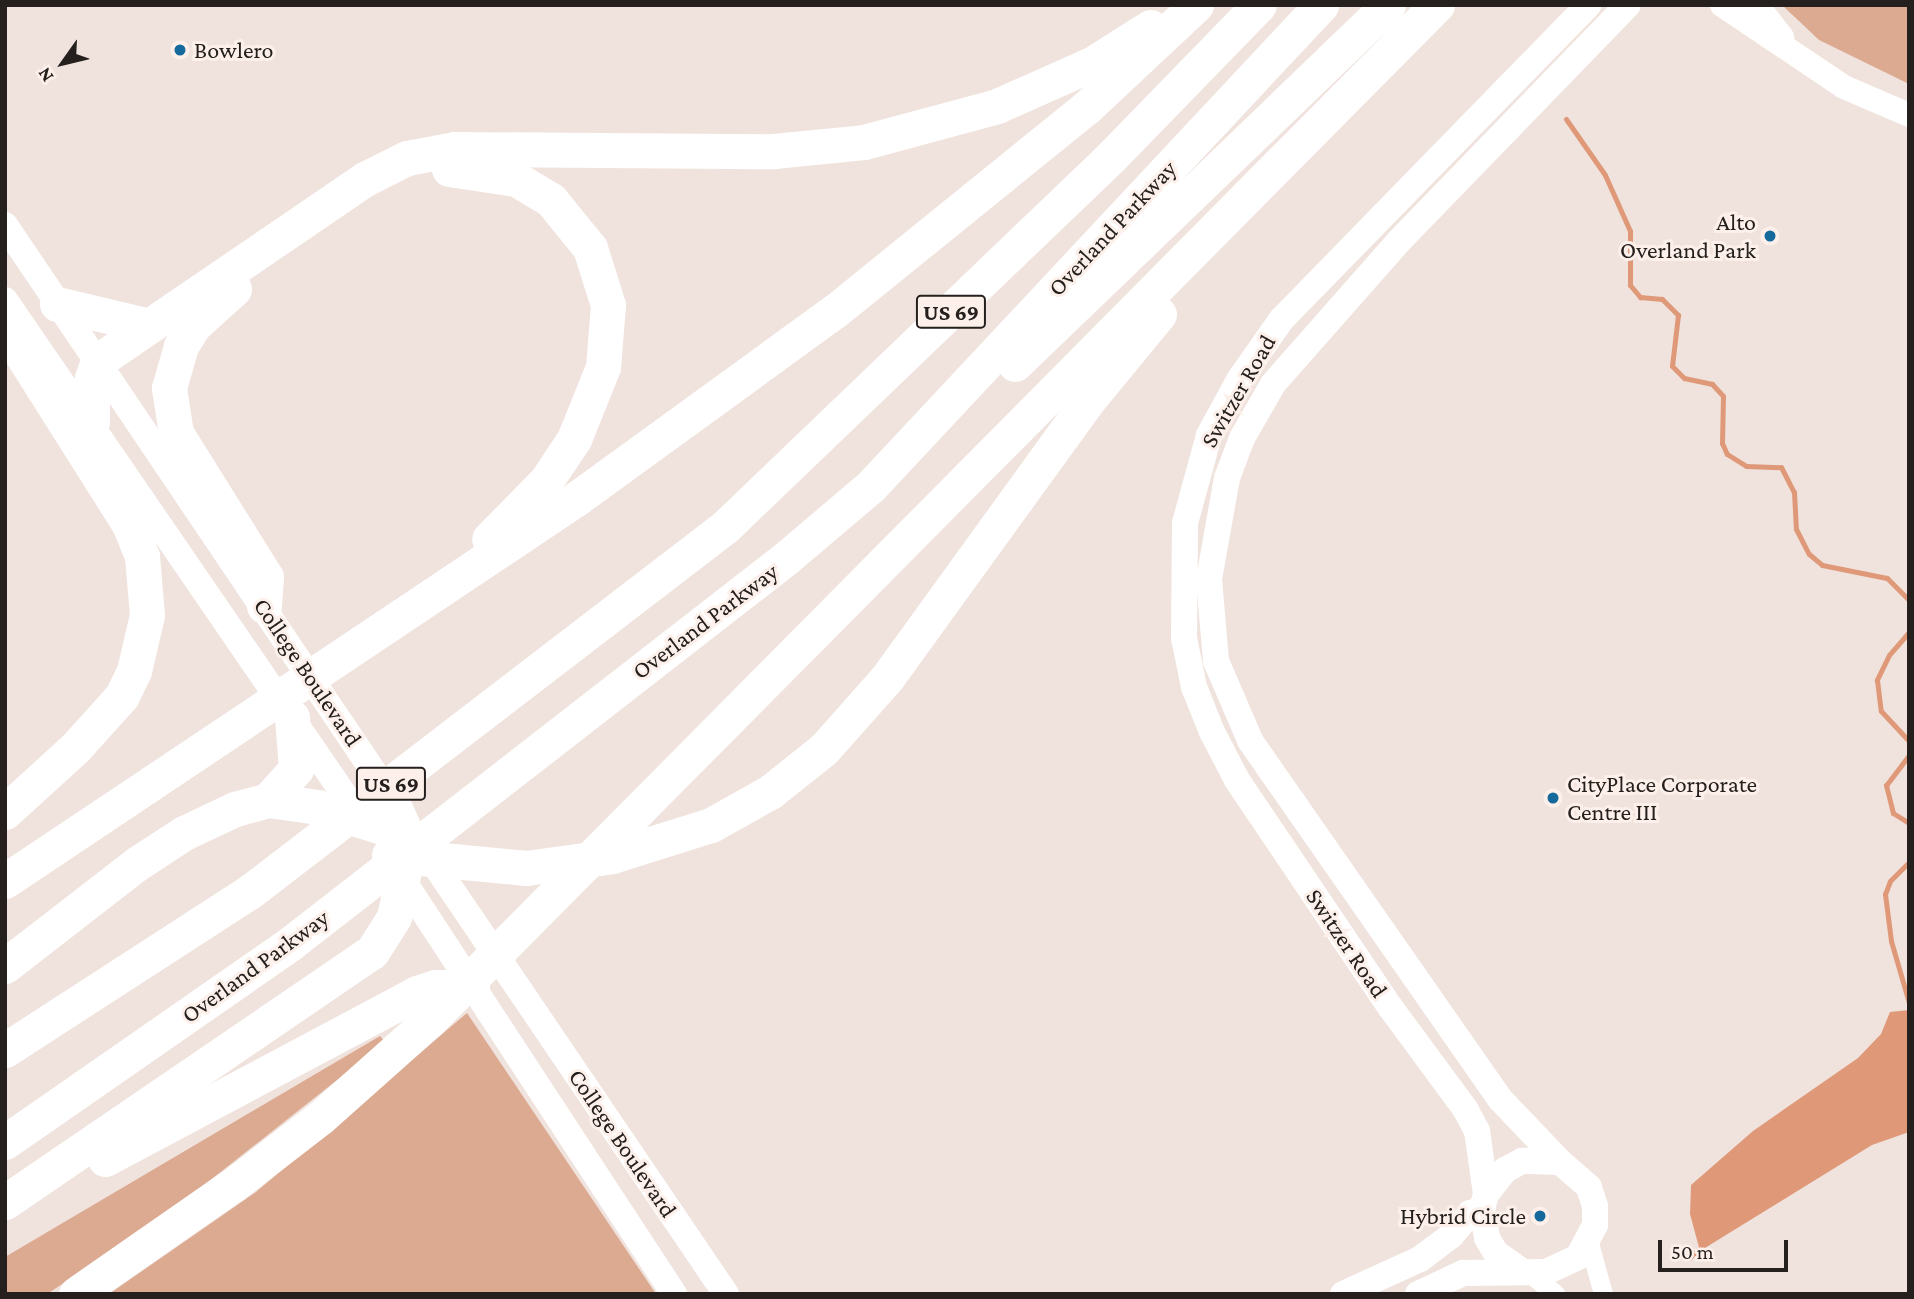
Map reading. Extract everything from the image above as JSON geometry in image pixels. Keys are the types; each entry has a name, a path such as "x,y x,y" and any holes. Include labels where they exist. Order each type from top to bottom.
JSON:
{"highway":[{"path":"92,422 92,378 98,361 146,325 365,179 407,158 455,149 774,151 863,142 956,120 1042,87 1092,64 1184,5"},
{"path":"5,881 576,499 835,311 1086,108 1196,5"},
{"name":"Overland Parkway","path":"5,1050 248,893 725,527 1111,157 1259,5"},
{"name":"Overland Parkway","path":"5,1142 291,943 569,724 775,567 871,486 1321,5"},
{"path":"871,486 988,390 1388,5"},
{"path":"78,1292 233,1185 390,1056 708,740 1437,5"},
{"path":"264,606 265,577 176,433 169,388 181,346 211,306 375,195 419,174 443,169 489,172 533,188 580,230 604,285 607,344 586,416 546,481 494,535 401,616"},
{"path":"5,966 184,834 235,810 268,800 318,807 365,824 408,855 526,868 612,856 711,825 770,792 824,749 887,678 1086,403 1204,262 1220,223"},
{"path":"57,304 146,325"},
{"path":"5,328 129,524 142,556 147,615 134,671 122,696 75,748 5,812"},
{"path":"268,800 296,769 292,717"},
{"path":"5,1202 357,965 385,934 408,855 386,788"},
{"path":"512,978 526,868"},
{"path":"5,1210 341,1037 417,993 435,987 472,987"}],"main road":[{"name":"Switzer Road","path":"1484,1201 1477,1131 1390,1007 1222,755 1188,665 1181,578 1190,492 1222,408 1280,320 1588,5"},
{"name":"Switzer Road","path":"1560,1162 1500,1099 1342,866 1268,769 1236,714 1211,638 1209,579 1219,504 1254,414 1286,365 1400,240 1628,5"},
{"path":"1379,219 1400,240"},
{"name":"College Boulevard","path":"5,225 386,788"},
{"name":"College Boulevard","path":"5,300 92,422 365,824"},
{"path":"1181,578 1209,579"},
{"name":"College Boulevard","path":"408,855 512,978 726,1294"},
{"name":"College Boulevard","path":"408,855 472,987 674,1294"},
{"path":"1390,1007 1422,983"},
{"path":"1343,1294 1420,1259 1451,1236 1484,1201 1505,1170 1522,1161 1541,1158 1560,1162 1589,1188 1595,1206 1589,1243 1563,1267 1463,1273 1418,1294"},
{"path":"1484,1201 1487,1238 1496,1253 1524,1271"}],"street":[{"path":"1722,5 1796,58 1869,100 1909,115"},
{"path":"1757,5 1796,58"},
{"path":"1589,1243 1603,1294"},
{"path":"1524,1271 1555,1294"}],"shaded area":[{"path":"1782,5 1909,5 1909,84 1819,40"},
{"path":"1909,1010 1909,1132 1872,1145 1700,1251 1690,1214 1691,1185 1753,1131 1858,1058 1881,1034 1890,1012"},
{"path":"467,1013 656,1294 109,1294 256,1192"},
{"path":"380,1036 385,1042 160,1220 47,1294 5,1294 5,1257"}],"waterway":[{"path":"1566,119 1605,175 1630,231 1630,285 1640,297 1662,299 1678,315 1672,366 1684,378 1712,384 1723,396 1722,443 1727,454 1746,466 1781,467 1794,492 1796,529 1809,554 1822,565 1887,578 1909,600"},
{"path":"1909,632 1889,655 1877,680 1881,711 1909,741"},
{"path":"1909,755 1886,785 1893,813 1909,823"},
{"path":"1909,862 1890,881 1885,894 1891,941 1909,1003"},
{"path":"1689,1258 1698,1250"}],"place":[{"name":"Bowlero","path":"180,50"},
{"name":"Alto Overland Park","path":"1770,236"},
{"name":"CityPlace Corporate Centre III","path":"1553,798"},
{"name":"Hybrid Circle","path":"1540,1216"}]}
